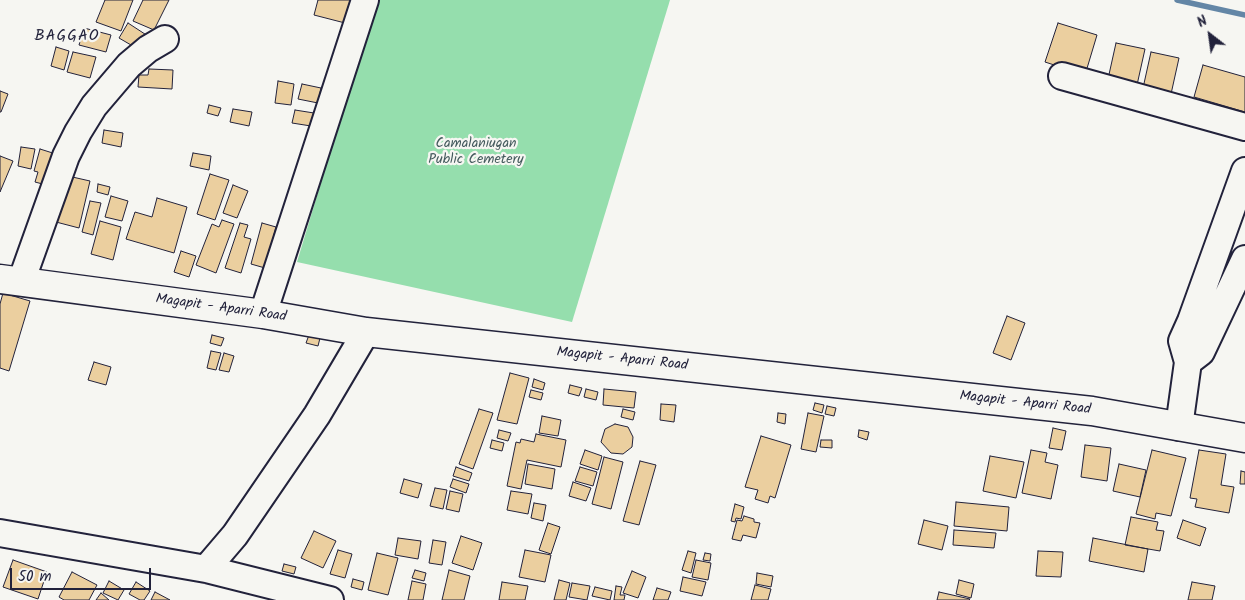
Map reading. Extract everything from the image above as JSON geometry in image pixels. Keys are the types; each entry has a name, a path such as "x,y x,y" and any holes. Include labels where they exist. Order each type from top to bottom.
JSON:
{"main road":[{"name":"Magapit - Aparri Road","path":"11,281 263,314 366,332 1092,411 1245,438"}],"street":[{"path":"263,314 365,0"},
{"path":"11,281 66,156 94,106 129,65 165,38"},
{"path":"1062,76 1245,127"},
{"path":"1179,427 1188,362 1182,342 1245,170"},
{"path":"1188,362 1201,352 1245,259"},
{"path":"206,569 235,535 317,415 366,332"},
{"path":"0,533 206,569 325,599"}],"green space":[{"name":"Camalaniugan Public Cemetery","path":"376,0 670,0 572,322 297,262"}],"building":[{"path":"105,0 133,0 121,31 96,22"},
{"path":"143,0 169,0 154,30 133,21"},
{"path":"318,0 351,0 345,23 314,15"},
{"path":"128,23 151,38 143,52 119,38"},
{"path":"1058,23 1097,35 1085,75 1045,62"},
{"path":"84,28 111,35 106,52 79,45"},
{"path":"1116,43 1145,49 1137,85 1108,79"},
{"path":"56,47 69,51 64,70 51,66"},
{"path":"73,52 96,57 90,78 67,72"},
{"path":"1151,52 1179,58 1171,94 1143,88"},
{"path":"1203,65 1245,77 1245,112 1194,97"},
{"path":"149,69 173,70 172,89 138,87 139,75 148,75"},
{"path":"278,81 294,84 291,105 275,103"},
{"path":"302,84 321,88 318,103 298,99"},
{"path":"0,91 8,94 1,112 0,112"},
{"path":"209,105 221,108 218,116 207,113"},
{"path":"233,109 252,112 249,126 230,122"},
{"path":"295,110 314,113 311,126 292,123"},
{"path":"104,130 123,133 121,147 102,143"},
{"path":"21,147 35,149 31,169 18,166"},
{"path":"40,149 59,155 50,186 35,182 38,172 34,171"},
{"path":"193,153 211,156 209,170 190,166"},
{"path":"0,156 13,161 0,192"},
{"path":"210,174 229,180 215,220 197,214"},
{"path":"68,176 90,181 79,228 56,222"},
{"path":"98,184 110,187 108,195 97,192"},
{"path":"233,185 248,191 237,218 223,213"},
{"path":"111,196 128,201 122,221 105,217"},
{"path":"157,198 187,207 174,253 126,239 135,212 152,217"},
{"path":"90,201 101,203 93,235 82,232"},
{"path":"222,220 234,224 216,273 196,265 212,224 219,227"},
{"path":"100,221 121,227 113,260 91,254"},
{"path":"240,223 248,225 244,237 251,239 241,273 225,268"},
{"path":"262,223 276,227 265,268 251,264"},
{"path":"181,251 196,256 189,277 174,272"},
{"path":"3,293 30,301 9,371 0,368 0,304"},
{"path":"1007,316 1025,323 1011,360 993,353"},
{"path":"212,335 224,338 221,346 210,343"},
{"path":"309,335 320,338 318,346 306,343"},
{"path":"211,351 221,353 216,370 207,368"},
{"path":"224,353 234,356 229,372 219,370"},
{"path":"94,362 111,367 106,385 88,380"},
{"path":"510,373 529,378 517,424 497,420"},
{"path":"534,379 545,383 543,390 532,387"},
{"path":"570,385 582,388 579,396 568,393"},
{"path":"586,389 598,392 596,400 584,397"},
{"path":"604,389 636,392 634,408 603,405"},
{"path":"531,390 543,393 541,400 529,397"},
{"path":"815,403 824,405 822,413 813,410"},
{"path":"661,404 676,405 674,422 660,420"},
{"path":"827,406 836,408 834,416 825,414"},
{"path":"479,409 493,413 473,469 459,464"},
{"path":"623,409 635,412 633,420 621,417"},
{"path":"778,413 786,414 785,424 777,422"},
{"path":"808,413 824,416 816,452 801,449"},
{"path":"542,416 561,420 558,436 539,433"},
{"path":"615,424 628,427 633,437 632,447 623,454 611,453 601,442 605,429"},
{"path":"1053,428 1066,431 1062,450 1049,448"},
{"path":"499,430 511,433 508,441 497,438"},
{"path":"859,430 869,432 867,440 858,437"},
{"path":"536,434 566,440 561,467 527,460 521,489 507,486 516,442 520,443 521,439 534,442"},
{"path":"761,436 791,445 775,498 770,496 768,503 755,499 758,490 745,487"},
{"path":"492,440 504,443 502,451 490,448"},
{"path":"821,440 832,440 832,448 820,447"},
{"path":"1085,445 1111,448 1107,481 1081,477"},
{"path":"585,450 602,456 598,470 580,464"},
{"path":"1031,450 1047,453 1045,462 1058,465 1051,499 1022,493"},
{"path":"1152,450 1186,458 1171,516 1156,513 1155,519 1136,514"},
{"path":"1199,450 1226,454 1221,485 1234,487 1229,513 1195,507 1197,499 1190,498"},
{"path":"990,456 1024,462 1016,498 983,491"},
{"path":"604,457 623,462 611,509 592,504"},
{"path":"640,461 656,465 639,525 623,521"},
{"path":"528,464 555,469 552,489 525,484"},
{"path":"1119,464 1146,470 1140,497 1113,491"},
{"path":"456,467 472,473 469,481 453,476"},
{"path":"580,467 597,472 593,486 575,481"},
{"path":"1241,471 1245,472 1245,484 1240,484"},
{"path":"404,479 422,484 418,498 400,493"},
{"path":"453,479 469,484 466,493 450,487"},
{"path":"573,482 591,488 586,501 569,496"},
{"path":"435,488 447,490 443,509 430,506"},
{"path":"450,491 463,494 459,512 446,509"},
{"path":"511,491 532,494 528,514 507,510"},
{"path":"956,502 1009,507 1007,531 954,526"},
{"path":"534,503 546,505 543,521 531,518"},
{"path":"735,504 744,507 741,519 736,518 735,522 731,521"},
{"path":"744,516 760,523 756,538 743,535 741,541 732,539 737,520 742,521"},
{"path":"1131,517 1158,522 1156,530 1164,531 1160,551 1125,545"},
{"path":"924,520 948,526 942,550 918,544"},
{"path":"1183,520 1206,528 1200,546 1177,538"},
{"path":"548,523 560,527 551,554 539,550"},
{"path":"954,530 996,533 994,548 953,545"},
{"path":"314,531 336,541 323,568 301,558"},
{"path":"461,536 482,543 473,570 452,563"},
{"path":"398,538 421,541 418,559 395,555"},
{"path":"1093,538 1148,549 1144,572 1089,561"},
{"path":"433,540 446,542 442,565 429,563"},
{"path":"338,550 352,554 345,578 330,574"},
{"path":"525,550 551,555 545,582 519,577"},
{"path":"688,551 696,553 691,573 682,570"},
{"path":"1038,551 1063,552 1061,577 1036,576"},
{"path":"377,553 398,558 388,595 368,590"},
{"path":"705,553 711,554 710,561 703,560"},
{"path":"13,560 47,572 38,599 3,587"},
{"path":"696,560 711,563 708,580 692,577"},
{"path":"284,564 296,567 294,574 282,571"},
{"path":"415,570 426,573 424,581 412,578"},
{"path":"449,570 470,576 464,600 442,600"},
{"path":"632,571 646,577 638,598 623,593"},
{"path":"72,572 97,585 89,600 64,600 59,597"},
{"path":"757,573 773,576 771,587 756,584"},
{"path":"683,577 706,582 702,596 680,591"},
{"path":"353,579 364,582 362,590 351,587"},
{"path":"559,580 570,583 566,600 554,600"},
{"path":"959,580 974,584 971,598 956,594"},
{"path":"109,581 124,590 118,600 103,593"},
{"path":"412,581 426,584 423,600 408,600"},
{"path":"136,582 150,591 144,600 129,594"},
{"path":"502,582 528,586 525,600 499,600"},
{"path":"1192,582 1215,586 1212,600 1188,600"},
{"path":"572,583 590,586 587,600 569,597"},
{"path":"755,585 771,589 768,600 751,600"},
{"path":"616,586 622,587 620,595 625,595 624,600 614,600"},
{"path":"595,587 612,591 610,600 592,596"},
{"path":"657,588 671,592 668,600 653,600"},
{"path":"155,592 170,600 151,600"},
{"path":"939,592 970,599 937,600"},
{"path":"101,593 109,600 96,600"}],"waterway":[{"path":"1177,0 1245,15"}],"district":[{"name":"BAGGAO","path":"67,37"}]}
